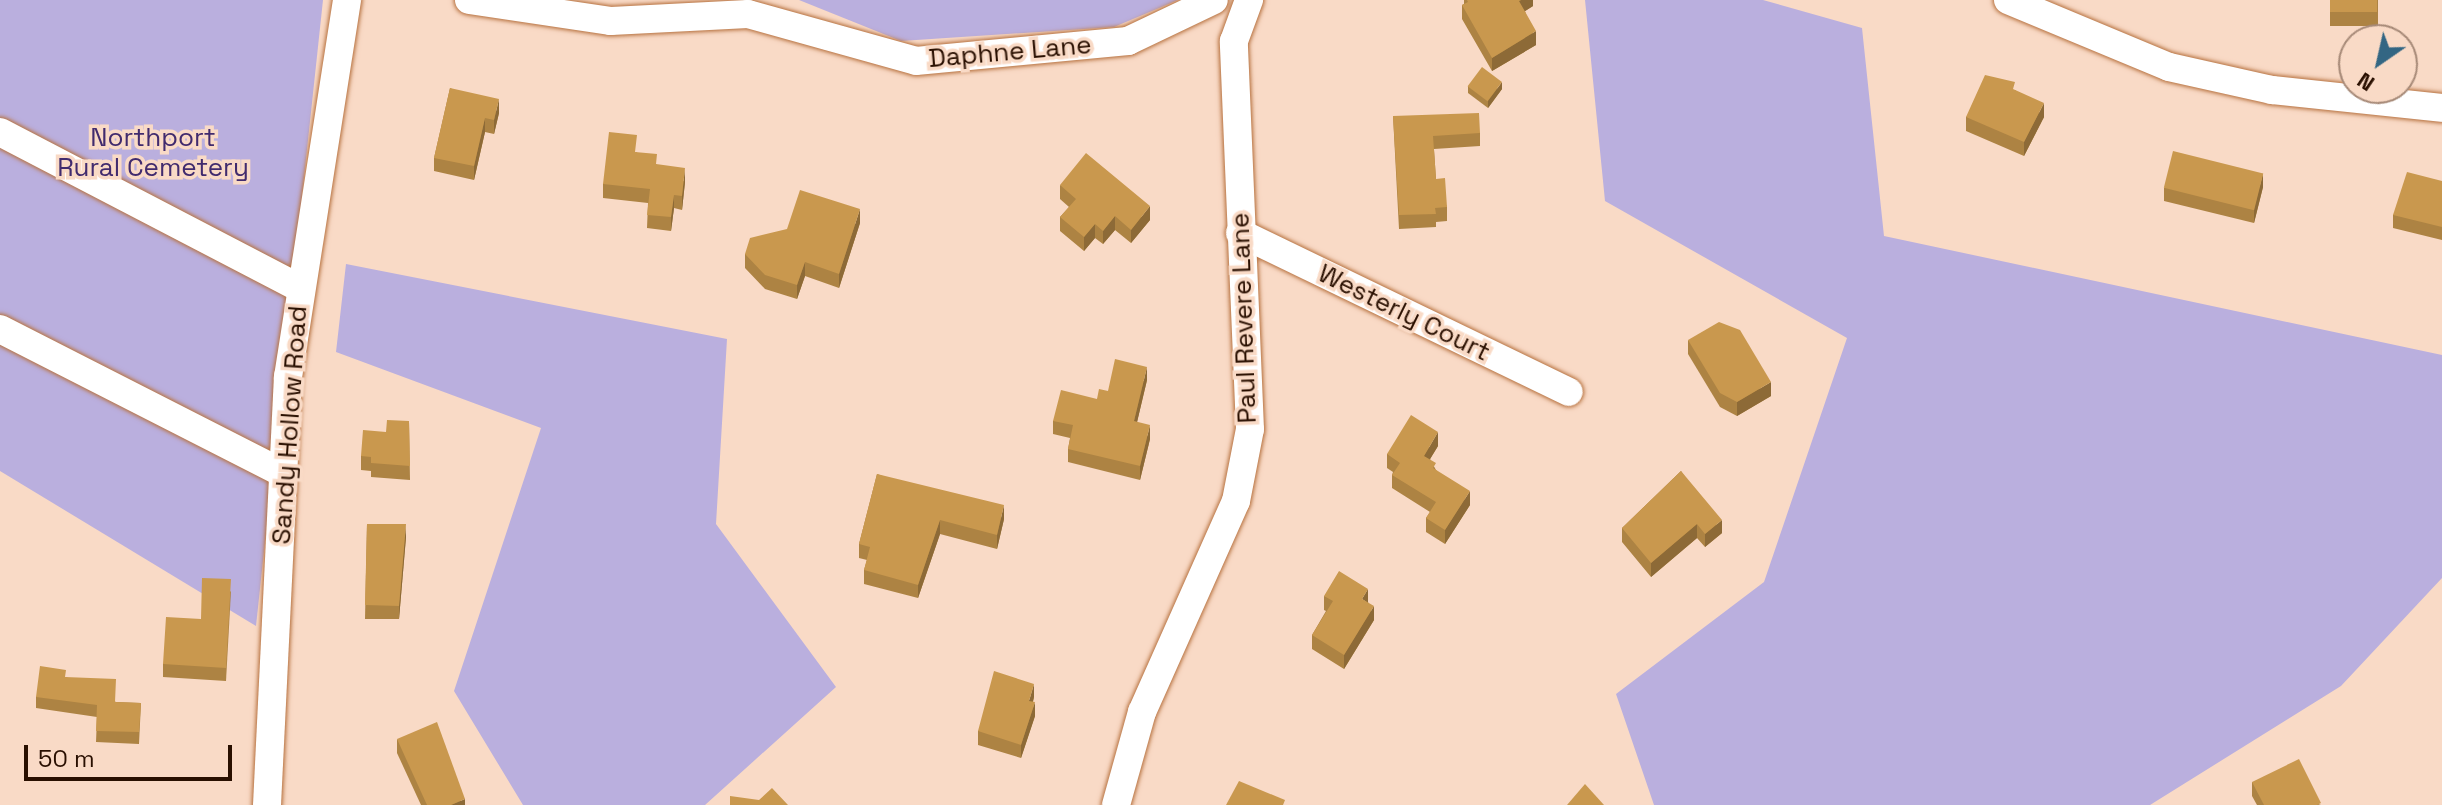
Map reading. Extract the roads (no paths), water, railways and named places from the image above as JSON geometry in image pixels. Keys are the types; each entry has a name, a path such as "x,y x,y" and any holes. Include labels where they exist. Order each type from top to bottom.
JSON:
{"street":[{"name":"Sandy Hollow Road","path":"267,805 281,578 281,472 300,288 347,0"},
{"name":"Daphne Lane","path":"469,0 611,21 748,14 916,61 1128,41 1214,0"},
{"name":"Paul Revere Lane","path":"1116,805 1142,712 1236,501 1250,429 1234,41 1249,0"},
{"path":"2008,0 2169,67 2272,90 2442,108"},
{"path":"0,132 300,288"},
{"name":"Westerly Court","path":"1240,233 1569,392"},
{"path":"0,329 281,472"}],"park label":[{"name":"Northport Rural Cemetery","path":"153,153"}]}
